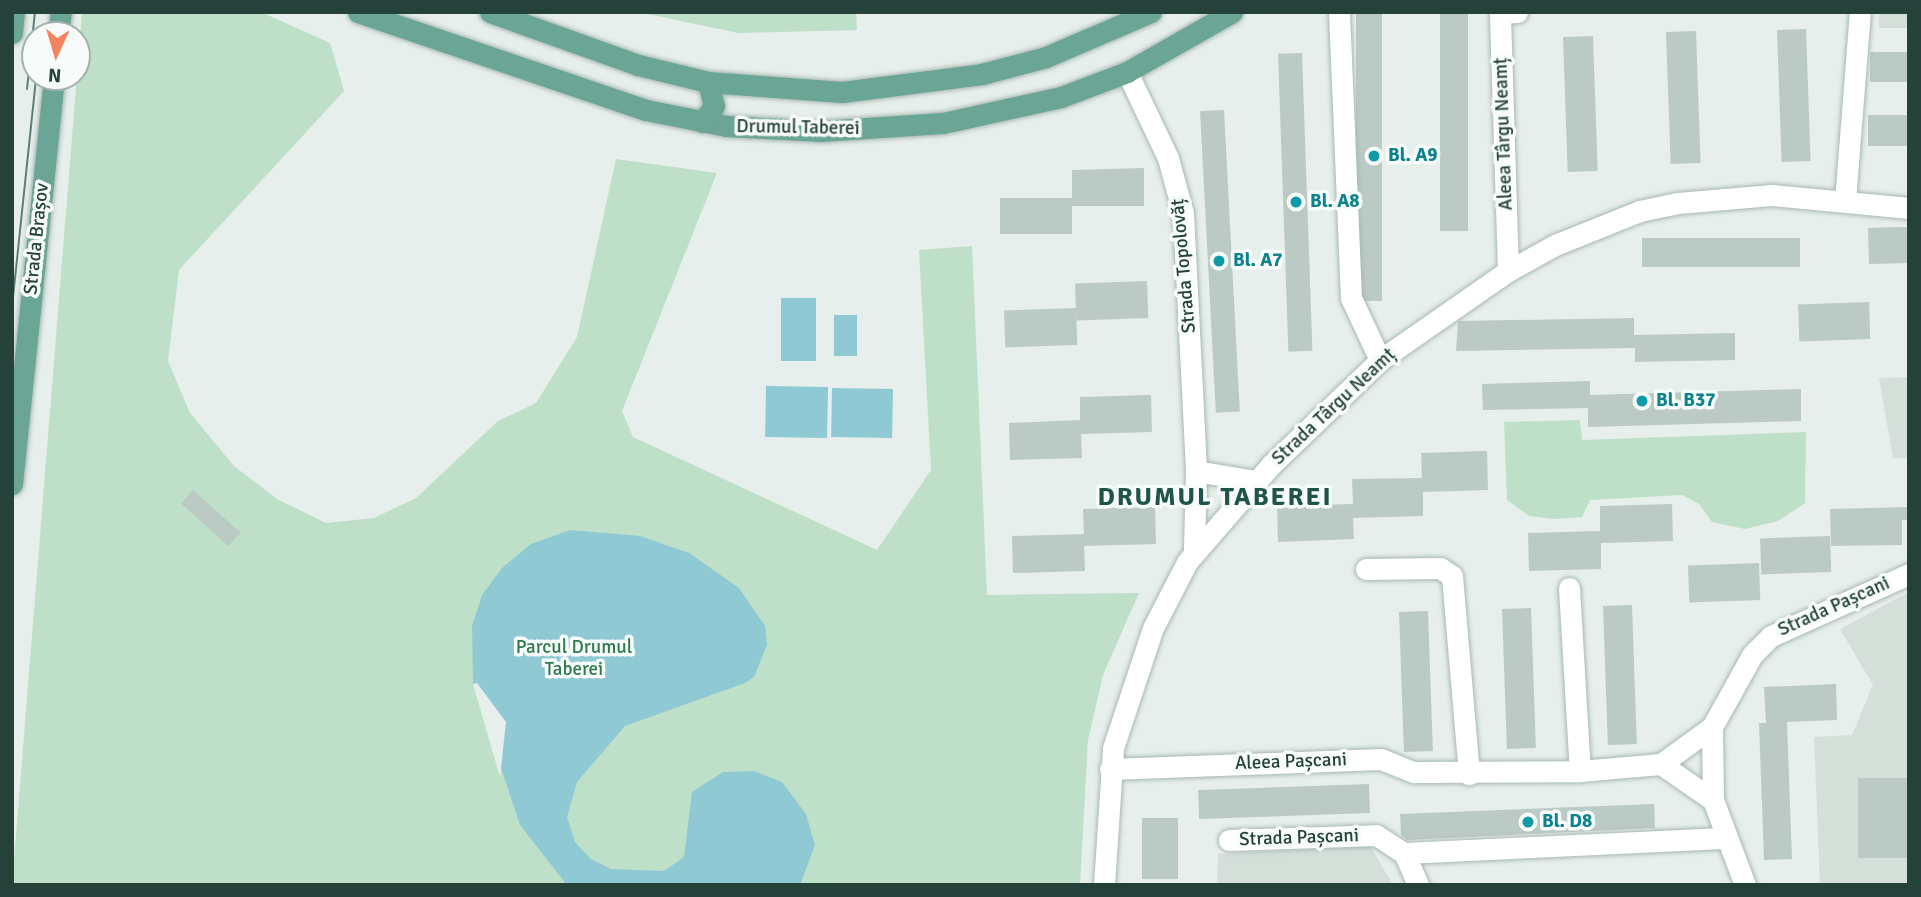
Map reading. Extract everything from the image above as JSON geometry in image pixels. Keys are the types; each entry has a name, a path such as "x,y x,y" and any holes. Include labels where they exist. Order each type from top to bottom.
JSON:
{"main road":[{"path":"12,33 14,12"},
{"name":"Drumul Taberei","path":"358,12 585,92 702,122 756,129 821,131 943,123 1037,104 1127,72 1232,12"},
{"name":"Drumul Taberei","path":"490,12 638,65 708,82 765,90 885,89 982,74 1046,57 1151,12"},
{"path":"702,122 714,106 708,82"},
{"path":"756,129 753,104 765,90"},
{"name":"Strada Brașov","path":"12,484 53,91"}],"street":[{"path":"1339,12 1351,298 1380,360"},
{"name":"Aleea Târgu Neamț","path":"1508,271 1500,13 1517,12"},
{"path":"1845,201 1860,12"},
{"name":"Strada Topolovăț","path":"1127,72 1168,158 1183,213 1196,471 1194,550"},
{"name":"Strada Târgu Neamț","path":"1104,885 1110,769 1120,719 1153,628 1194,550 1256,481 1380,360 1508,271 1600,226 1678,202 1772,195 1909,208"},
{"path":"1196,471 1256,481"},
{"path":"1366,569 1440,568 1452,576 1469,774"},
{"name":"Strada Pașcani","path":"1745,885 1724,838 1713,800 1712,727 1752,655 1771,636 1909,574"},
{"path":"1569,588 1580,771"},
{"path":"1712,727 1661,764 1713,800"},
{"name":"Aleea Pașcani","path":"1110,769 1381,759 1405,771 1469,774 1580,771 1661,764"},
{"name":"Strada Pașcani","path":"1229,840 1376,835 1404,853"},
{"path":"1418,885 1404,853 1724,838"}],"shaded area":[{"path":"1879,12 1909,12 1909,28 1879,28"},
{"path":"1909,377 1909,458 1893,458 1879,378"},
{"path":"1909,592 1909,885 1820,885 1814,737 1852,735 1873,685 1840,629"},
{"path":"1370,846 1393,885 1217,885 1218,854"}],"green space":[{"name":"Parcul Drumul Taberei","path":"82,12 261,12 330,43 344,91 179,270 168,361 190,413 234,466 277,499 326,523 374,518 416,498 498,421 536,403 577,337 616,159 717,173 622,411 633,437 877,550 931,470 919,250 972,246 987,595 1139,593 1103,675 1088,740 1080,885 12,885 76,91 91,91 91,21 81,21"},
{"path":"638,12 856,12 857,30 738,33"},
{"path":"1580,420 1582,440 1806,432 1805,503 1778,521 1745,529 1712,522 1699,504 1682,495 1590,500 1582,517 1554,519 1529,516 1507,500 1504,422"}],"water":[{"path":"781,298 816,298 816,361 781,361"},
{"path":"834,315 857,315 857,356 834,356"},
{"path":"766,386 828,387 827,438 765,437"},
{"path":"832,388 893,389 892,438 831,437"},
{"path":"570,530 640,536 689,553 739,588 765,626 767,645 754,677 745,683 625,726 577,782 567,817 575,842 591,859 611,869 664,871 684,857 692,792 723,772 754,771 782,782 806,814 815,845 800,885 567,885 520,825 473,684 472,626 482,595 502,568 531,544"}],"pier":[{"path":"477,683 506,722 500,777 473,684"}],"building":[{"name":"Bl. A9","path":"1356,12 1382,12 1382,301 1356,301"},
{"path":"1440,12 1468,12 1468,231 1440,231"},
{"path":"1806,29 1811,161 1782,162 1777,30"},
{"path":"1696,31 1701,163 1671,164 1666,32"},
{"path":"1593,36 1598,171 1568,172 1563,37"},
{"path":"1870,52 1909,52 1909,82 1870,82"},
{"name":"Bl. A8","path":"1302,53 1312,351 1288,352 1278,54"},
{"name":"Bl. A7","path":"1224,110 1240,412 1216,413 1200,111"},
{"path":"1868,115 1909,115 1909,146 1868,146"},
{"path":"1144,168 1144,206 1072,206 1072,234 1000,234 1000,198 1072,198 1072,170"},
{"path":"1909,227 1909,263 1869,264 1868,228"},
{"path":"1642,238 1800,238 1800,267 1642,267"},
{"path":"1147,281 1148,318 1076,320 1075,284"},
{"path":"1869,302 1870,339 1799,341 1798,304"},
{"path":"1076,308 1077,345 1005,347 1004,311"},
{"path":"1634,318 1634,335 1735,333 1735,360 1635,362 1635,348 1456,351 1458,321"},
{"name":"Bl. B37","path":"1590,381 1590,395 1801,389 1801,421 1588,427 1588,408 1483,410 1482,384"},
{"path":"1151,395 1152,432 1081,434 1082,458 1010,460 1009,423 1080,420 1080,397"},
{"path":"1487,451 1488,490 1423,492 1423,516 1353,518 1354,539 1278,542 1277,506 1353,504 1352,479 1422,478 1421,453"},
{"path":"193,490 241,533 229,546 181,503"},
{"path":"1672,504 1673,541 1601,543 1601,569 1529,571 1528,533 1600,531 1600,506"},
{"path":"1155,507 1156,544 1084,546 1085,571 1013,573 1012,536 1084,534 1083,509"},
{"path":"1909,507 1909,520 1902,520 1902,545 1831,546 1830,509"},
{"path":"1830,536 1831,572 1761,574 1760,538"},
{"path":"1759,563 1760,600 1689,602 1688,565"},
{"path":"1632,605 1637,744 1608,745 1603,606"},
{"path":"1531,608 1536,748 1507,749 1502,609"},
{"path":"1428,611 1433,751 1404,752 1399,612"},
{"path":"1836,684 1837,720 1787,722 1792,859 1764,860 1759,723 1766,723 1764,687"},
{"path":"1858,778 1909,778 1909,858 1858,858"},
{"path":"1369,784 1370,813 1199,819 1198,790"},
{"name":"Bl. D8","path":"1654,804 1655,828 1407,840 1401,835 1400,814"},
{"path":"1142,818 1178,818 1178,879 1142,879"}],"tram line":[{"path":"34,21 35,12"},
{"path":"12,307 35,91"}],"place":[{"name":"Bl. A9","path":"1374,156"},
{"name":"Bl. A8","path":"1296,202"},
{"name":"Bl. A7","path":"1219,261"},
{"name":"Bl. B37","path":"1642,401"},
{"name":"Bl. D8","path":"1528,822"}],"district":[{"name":"DRUMUL TABEREI","path":"1215,498"}]}
